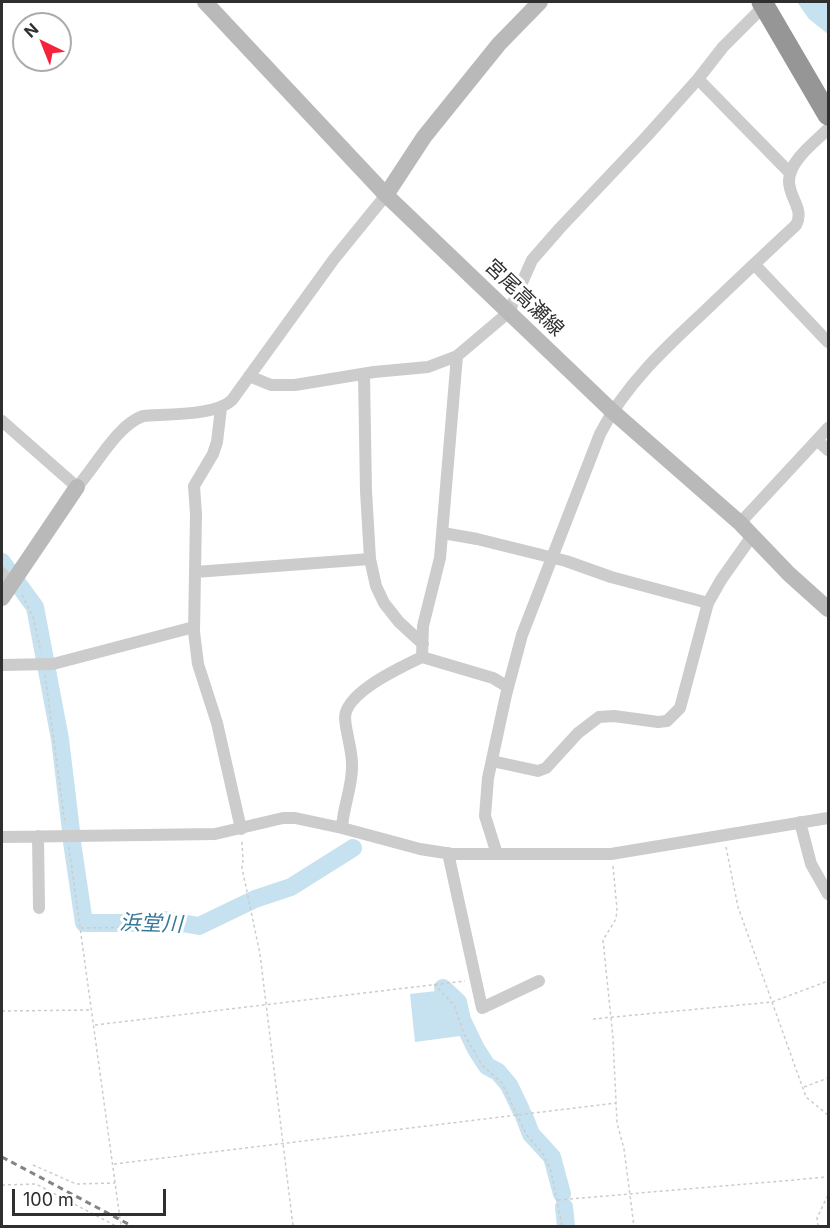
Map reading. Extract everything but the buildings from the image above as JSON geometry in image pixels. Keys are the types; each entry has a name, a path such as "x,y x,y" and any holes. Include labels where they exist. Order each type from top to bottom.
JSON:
{"highway":[{"path":"763,4 828,115"}],"main road":[{"name":"宮尾高瀬線","path":"205,2 386,195 612,411 740,523 789,574 828,609"},
{"path":"386,195 424,137 499,44 540,2"},
{"path":"9,582 77,487"}],"street":[{"path":"249,376 280,386 428,367 457,356 509,312 532,260 763,4"},
{"path":"698,78 790,173"},
{"path":"497,854 485,816 488,778 508,687 522,635 600,434 612,411 641,374 796,225 799,220 798,208 789,187 790,173 801,157 828,129"},
{"path":"2,422 77,487 123,429 136,419 143,416 221,408 232,400 334,259 386,195"},
{"path":"754,264 828,342"},
{"path":"422,657 423,626 440,558 457,356"},
{"path":"364,375 370,559 376,586 384,603 399,622 423,644"},
{"path":"221,408 217,442 213,454 198,475 194,486 196,514 194,627 198,664 217,723 241,829"},
{"path":"740,523 828,428"},
{"path":"818,441 828,450"},
{"path":"443,532 477,538 708,603"},
{"path":"492,761 538,771 546,768 578,733 599,717 614,716 658,722 667,721 680,708 708,603 752,536"},
{"path":"195,572 370,559"},
{"path":"2,665 47,664 194,627"},
{"path":"342,828 343,810 352,778 345,716 353,702 366,688 422,657 493,678 508,687"},
{"path":"2,837 215,834 289,818 342,828 420,849 448,853 611,854 828,818"},
{"path":"800,822 811,864 828,894"},
{"path":"38,836 39,908"},
{"path":"448,853 482,1008 539,981"}],"path":[{"path":"9,582 28,604 47,664 67,836 121,1227"},
{"path":"241,829 242,868 260,954 293,1227"},
{"path":"724,834 738,907 806,1097 828,1115"},
{"path":"611,854 618,909 616,920 603,940 611,1017 617,1123 624,1149 634,1227"},
{"path":"80,928 162,924 174,926"},
{"path":"94,1026 475,979"},
{"path":"593,1019 772,1002 828,981"},
{"path":"434,984 454,1005 464,1034 482,1065 502,1083 526,1134 543,1154 551,1171 562,1227"},
{"path":"2,1011 92,1010"},
{"path":"803,1088 828,1078"},
{"path":"113,1164 616,1103"},
{"path":"33,1165 76,1184 116,1183"},
{"path":"557,1200 828,1177"},
{"path":"2,1185 36,1184 116,1227"},
{"path":"818,1227 818,1218 828,1195"}],"water":[{"path":"797,2 828,2 828,34 809,19"},
{"path":"436,991 453,1008 460,1036 415,1042 410,994"}],"waterway":[{"name":"浜堂川","path":"2,562 35,607 60,739 71,831"},
{"name":"浜堂川","path":"72,842 84,923 142,923 165,920 199,926 255,899 291,887 353,848"},
{"name":"浜堂川","path":"443,988 458,1002 462,1020 476,1049 487,1066 498,1072 509,1085 521,1110"},
{"name":"浜堂川","path":"524,1116 531,1134 552,1157 562,1194"},
{"name":"浜堂川","path":"564,1207 566,1226"}],"railway":[{"path":"2,1157 132,1226"}]}
